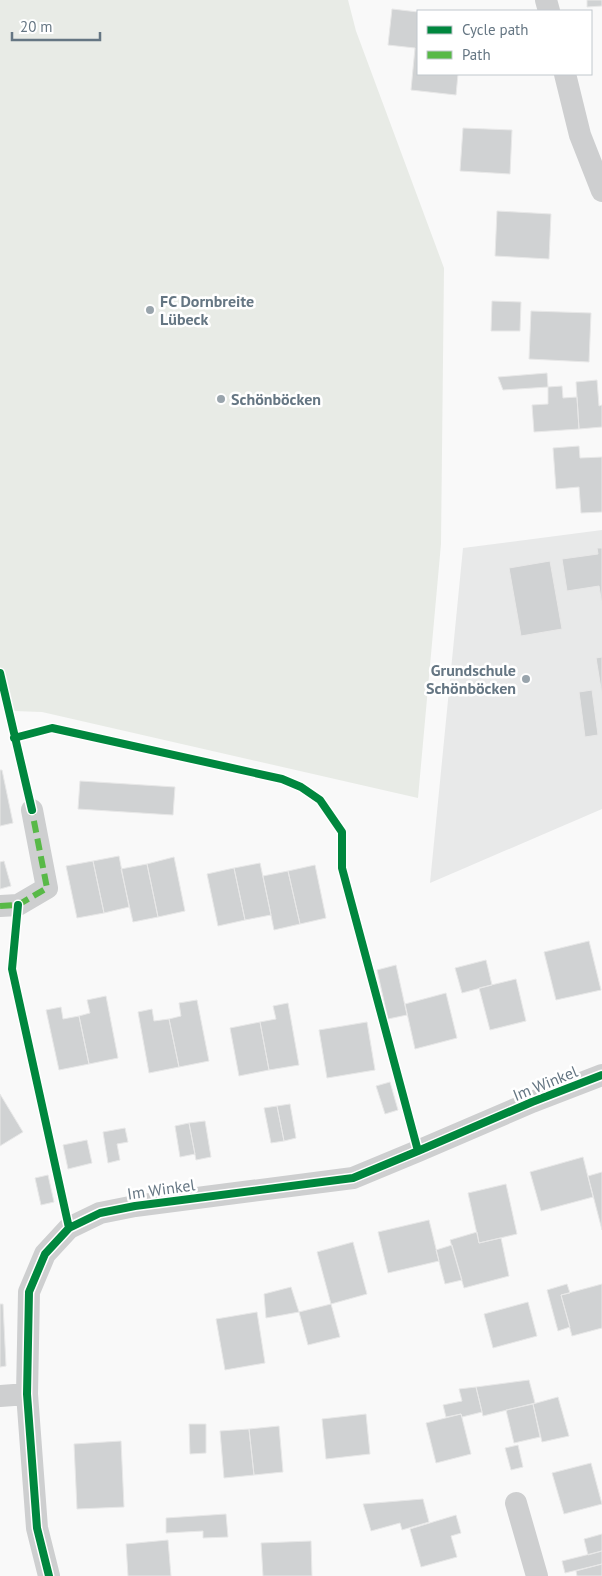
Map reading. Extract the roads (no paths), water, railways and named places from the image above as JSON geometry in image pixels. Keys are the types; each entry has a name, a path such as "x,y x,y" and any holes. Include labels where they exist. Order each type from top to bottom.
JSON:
{"street":[{"path":"565,75 580,135 602,191"},
{"path":"0,906 18,905 47,888 32,810"},
{"name":"Im Winkel","path":"49,1576 37,1528 27,1394 29,1292 45,1254 68,1228 100,1213 134,1206 353,1178 532,1102 602,1075"},
{"path":"0,1396 27,1394"},
{"path":"516,1503 537,1576"}],"place":[{"name":"FC Dornbreite Lübeck","path":"150,310"},
{"name":"Schönböcken","path":"221,399"},
{"name":"Grundschule Schönböcken","path":"526,679"}]}
